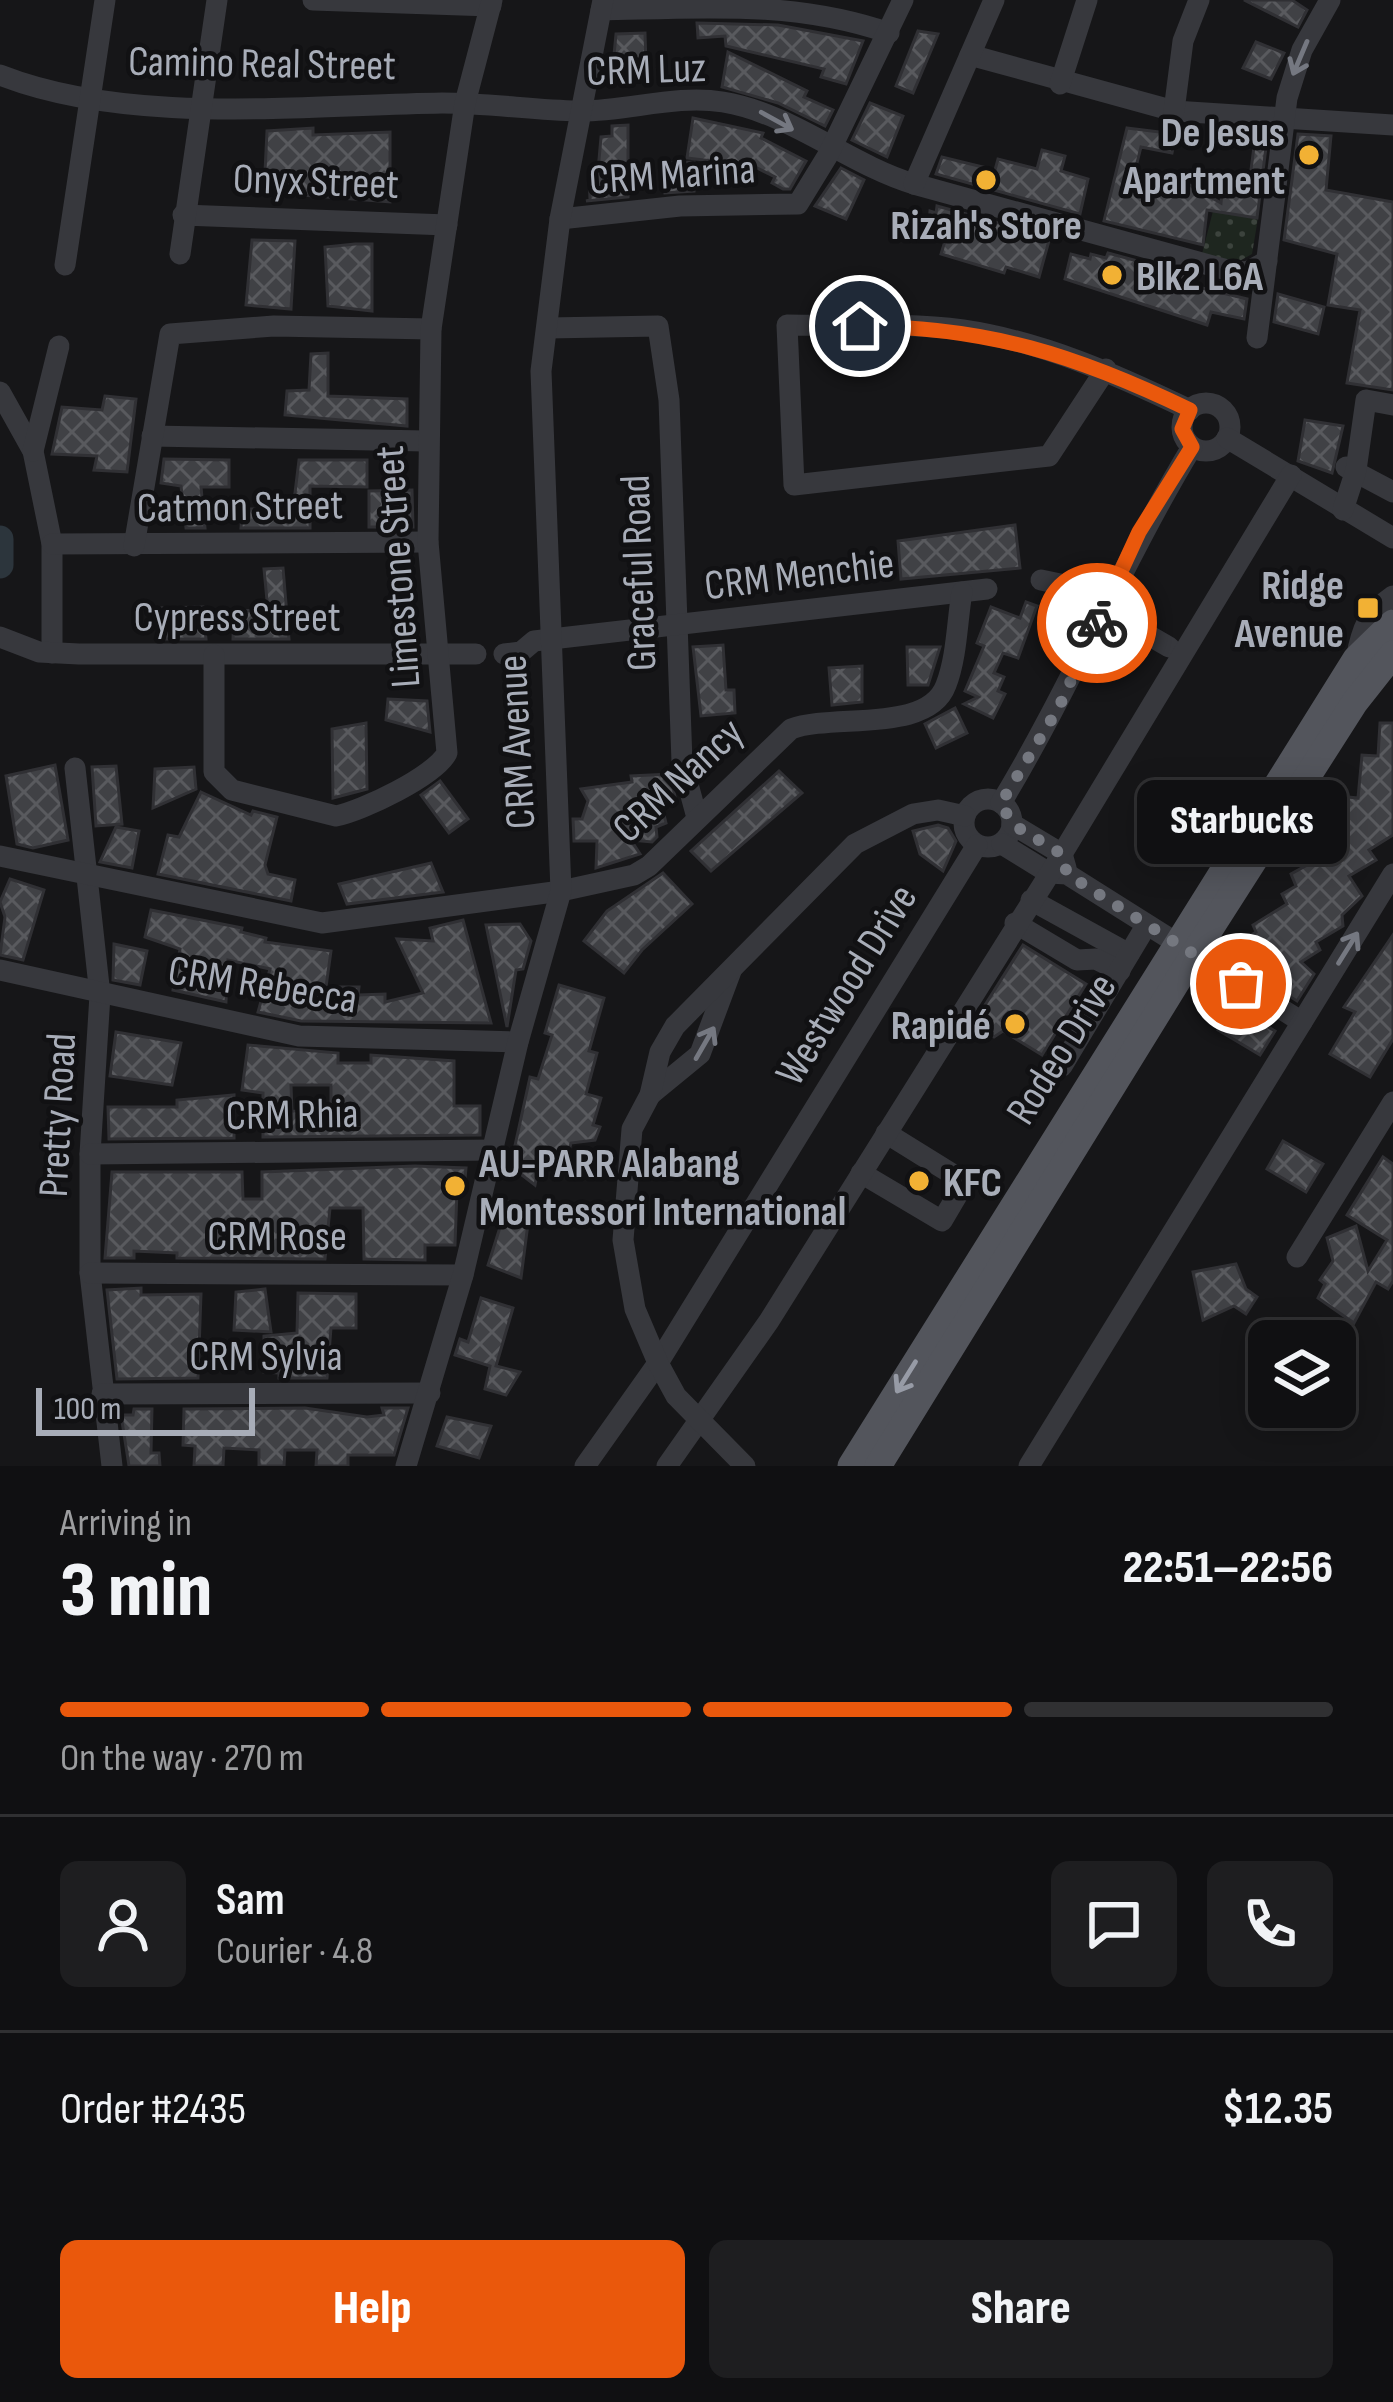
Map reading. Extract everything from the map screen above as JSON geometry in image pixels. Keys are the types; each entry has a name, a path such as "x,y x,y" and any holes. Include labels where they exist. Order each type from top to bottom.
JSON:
{"main road":[{"name":"Rodeo Drive","path":"878,1466 1356,659 1393,623"},
{"name":"Rodeo Drive","path":"851,1466 1184,949 1393,654"}],"street":[{"path":"65,265 106,0"},
{"path":"180,254 217,0"},
{"path":"314,0 491,3"},
{"path":"831,150 903,0"},
{"path":"914,184 994,0"},
{"path":"1060,84 1088,0"},
{"path":"1174,111 1183,41 1199,0"},
{"path":"1257,338 1282,120 1302,50 1330,0"},
{"name":"Limestone Street","path":"214,655 212,762 218,781 232,790 336,816 367,806 444,760 448,744 428,542 425,441 431,329 465,103 491,3"},
{"path":"602,5 778,4 821,10 889,32"},
{"name":"CRM Avenue","path":"406,1466 463,1275 518,1042 561,891 541,370 560,219 602,5"},
{"path":"970,55 1060,84 1174,111 1282,120 1392,121"},
{"name":"Camino Real Street","path":"0,75 90,98 201,106 526,105"},
{"name":"CRM Luz","path":"526,105 581,111 721,101 758,110 831,150 914,184 1231,271 1247,272 1268,261"},
{"name":"CRM Marina","path":"560,219 680,206 793,205 805,197 831,150"},
{"name":"Onyx Street","path":"183,215 446,225"},
{"path":"1106,369 1048,456 794,485 787,325 964,330 1106,369 1190,410"},
{"path":"134,546 170,334 274,326 431,329"},
{"name":"Graceful Road","path":"548,328 658,326 669,400 682,762 696,814"},
{"path":"34,451 58,346"},
{"path":"0,392 34,451 52,544 52,653"},
{"path":"1342,510 1356,470 1366,400 1393,405"},
{"path":"1203,404 1217,407 1227,417 1227,438 1212,451 1192,447 1182,429 1190,410 1203,404"},
{"path":"152,436 425,441"},
{"path":"1227,438 1342,510 1391,533"},
{"path":"1349,442 1344,466 1393,492"},
{"path":"1192,447 1139,532 1059,707 1001,803 1007,834 1302,1022"},
{"path":"668,1466 861,1173 1015,922 1060,867 1291,475"},
{"name":"Catmon Street","path":"52,544 428,542"},
{"path":"1041,580 1060,584 1169,647"},
{"name":"CRM Menchie","path":"504,654 549,640 987,590"},
{"name":"CRM Nancy","path":"0,856 322,923 561,891 634,874 791,729 809,722 916,714 932,705 946,687 962,592"},
{"path":"1356,659 1362,626 1393,596"},
{"name":"Cypress Street","path":"0,637 52,653 476,654"},
{"name":"Pretty Road","path":"75,768 100,995 90,1154 90,1273 112,1466"},
{"path":"1001,803 980,801 965,816 965,832 976,845 1007,834"},
{"path":"745,1466 700,1423 658,1363 635,1309 623,1240 632,1129 650,1095 660,1052 675,1026 855,844 913,814 938,810 965,816"},
{"name":"Westwood Drive","path":"585,1466 658,1363 976,845"},
{"path":"1029,1466 1393,874"},
{"path":"1031,899 1124,962"},
{"path":"1015,922 1077,960 1124,962"},
{"path":"1061,1066 1146,926"},
{"name":"CRM Rebecca","path":"0,970 299,1036 518,1042"},
{"path":"650,1095 700,1054 731,971"},
{"path":"1297,1257 1393,1102"},
{"path":"861,1173 941,1221 965,1182 886,1132"},
{"name":"CRM Rhia","path":"90,1154 495,1150"},
{"name":"CRM Rose","path":"90,1273 463,1275"},
{"name":"CRM Sylvia","path":"102,1394 430,1393"}],"shaded area":[{"path":"1213,211 1258,218 1252,254 1236,263 1202,254"}],"building":[{"path":"1244,0 1292,0 1307,10 1298,27"},
{"path":"697,23 778,25 863,41 846,84 821,77 824,69 726,46 725,36 698,38"},
{"path":"918,31 938,34 913,93 896,86"},
{"path":"645,33 646,64 613,65 616,34"},
{"path":"1256,42 1284,53 1271,79 1243,68"},
{"path":"728,52 807,91 804,97 833,110 825,126 778,103 722,87"},
{"path":"870,103 903,116 887,157 852,140"},
{"path":"693,118 763,133 761,138 806,161 790,189 783,189 772,183 775,177 753,166 687,158"},
{"path":"628,125 628,197 586,201 590,200 589,172 598,171 601,137 612,136 612,126"},
{"path":"313,128 313,135 390,132 390,202 264,192 267,131"},
{"path":"1127,128 1176,134 1172,153 1141,147 1135,171 1186,183 1221,203 1222,192 1248,193 1256,131 1268,132 1257,218 1207,210 1203,245 1104,221"},
{"path":"1298,134 1331,136 1326,190 1393,202 1393,390 1347,383 1360,310 1328,305 1337,254 1284,240"},
{"path":"1042,150 1065,156 1061,171 1088,179 1080,214 936,174 942,157 995,170 998,159 1037,169"},
{"path":"694,162 694,191 665,193 665,163"},
{"path":"841,168 864,180 846,219 815,206"},
{"path":"937,206 1050,237 1039,277 1006,267 1004,273 941,254 949,228 929,223 930,211 936,213"},
{"path":"252,240 295,241 291,309 246,305"},
{"path":"372,244 372,311 328,306 325,247"},
{"path":"1108,253 1193,276 1190,285 1247,299 1244,319 1211,312 1207,325 1065,279 1071,254 1090,259 1091,254 1106,258"},
{"path":"1278,294 1324,307 1318,334 1274,322"},
{"path":"328,353 328,396 407,399 407,426 285,415 287,391 309,390 311,354"},
{"path":"105,396 136,399 127,472 94,470 97,456 52,454 62,407 102,410"},
{"path":"1305,420 1343,426 1332,473 1298,461"},
{"path":"164,459 229,460 229,487 201,487 205,528 186,528 181,486 161,483"},
{"path":"299,460 367,460 367,487 310,486 310,528 241,528 242,509 293,509"},
{"path":"412,490 413,527 369,527 369,491"},
{"path":"1015,525 1020,568 901,579 898,541"},
{"path":"283,568 289,639 233,639 234,610 268,611 264,569"},
{"path":"1026,602 1037,606 1018,658 1003,653 994,673 1004,677 998,691 1005,694 993,718 964,704 978,697 965,691 984,646 977,643 991,607 1020,618"},
{"path":"203,607 206,639 159,639 156,608"},
{"path":"723,645 726,690 734,690 735,713 701,716 693,647"},
{"path":"907,647 940,647 928,685 908,685"},
{"path":"862,666 862,702 832,705 829,668"},
{"path":"388,699 427,701 430,732 386,720"},
{"path":"955,708 967,733 936,748 925,724"},
{"path":"366,723 367,789 333,798 332,729"},
{"path":"1380,723 1393,723 1393,835 1369,850 1376,860 1349,876 1362,896 1342,915 1343,926 1316,942 1320,950 1301,962 1314,974 1297,1001 1278,989 1262,963 1255,975 1244,968 1254,950 1247,938 1256,932 1253,925 1287,904 1282,894 1296,886 1291,874 1309,864 1301,853 1335,832 1338,796 1358,798 1362,755 1378,756"},
{"path":"55,765 68,840 33,848 17,844 6,776"},
{"path":"116,766 122,824 96,826 92,767"},
{"path":"194,767 196,789 153,808 155,769"},
{"path":"779,771 802,793 711,871 691,851"},
{"path":"670,774 676,801 661,802 666,823 656,827 657,837 652,842 631,840 640,854 596,868 597,841 574,841 573,819 582,819 588,801 581,789 632,782 631,776"},
{"path":"440,781 468,819 449,833 421,795"},
{"path":"201,792 251,815 253,811 277,817 265,865 268,874 295,880 291,901 158,874 168,835 179,837"},
{"path":"938,825 948,828 956,841 943,871 920,854 913,831"},
{"path":"116,827 139,831 132,868 100,862"},
{"path":"431,863 443,892 347,904 339,884"},
{"path":"663,873 692,904 624,973 584,941 607,911"},
{"path":"10,879 44,890 23,960 0,955 5,917 0,902"},
{"path":"151,910 242,928 241,932 266,938 265,942 331,951 326,987 359,987 358,995 385,994 385,1002 423,993 397,939 433,941 430,928 463,920 491,1023 301,1021 258,1012 270,969 228,960 226,1002 173,990 180,949 145,937"},
{"path":"520,924 531,941 523,969 516,970 507,1027 486,925"},
{"path":"1393,935 1393,1039 1370,1077 1330,1054 1355,1012 1344,1007"},
{"path":"114,944 147,951 140,985 113,980"},
{"path":"1023,945 1086,984 1042,1055 1003,1031 994,1037 973,1024"},
{"path":"559,985 604,998 589,1051 597,1053 586,1094 601,1098 593,1125 600,1127 595,1140 571,1143 569,1151 552,1156 541,1154 535,1185 505,1162 514,1150 530,1077 538,1079 552,1035 545,1033"},
{"path":"1232,1006 1275,1031 1260,1055 1218,1030"},
{"path":"116,1032 181,1043 172,1085 110,1076"},
{"path":"248,1045 338,1053 338,1063 371,1063 371,1055 454,1061 454,1106 480,1106 480,1135 263,1137 263,1093 242,1090","holes":["291,1085 331,1085 331,1112 292,1111"]},
{"path":"234,1095 234,1138 109,1139 108,1107 177,1107 177,1100"},
{"path":"1283,1141 1323,1164 1306,1192 1267,1169"},
{"path":"1383,1157 1393,1164 1393,1281 1388,1289 1376,1282 1356,1320 1318,1298 1325,1284 1320,1280 1333,1261 1327,1238 1356,1226 1368,1271 1387,1240 1347,1215"},
{"path":"466,1168 464,1190 457,1191 455,1245 425,1245 425,1260 364,1259 363,1208 330,1208 325,1259 177,1258 177,1253 134,1251 134,1258 105,1258 112,1172 242,1172 243,1199 262,1199 262,1172"},
{"path":"508,1202 530,1208 521,1278 488,1265"},
{"path":"1236,1264 1246,1289 1257,1297 1246,1314 1234,1306 1203,1320 1193,1272"},
{"path":"141,1288 141,1295 201,1294 198,1378 117,1379 107,1290"},
{"path":"265,1289 271,1332 234,1330 236,1292"},
{"path":"298,1293 356,1294 356,1328 331,1328 327,1378 279,1378 279,1373 264,1372 264,1336 297,1333"},
{"path":"481,1298 513,1308 496,1366 520,1372 506,1395 485,1389 490,1366 455,1355 460,1339 468,1342"},
{"path":"305,1408 367,1417 384,1415 382,1408 408,1408 394,1455 348,1455 348,1466 316,1466 317,1450 285,1450 284,1466 259,1466 259,1450 224,1448 223,1466 194,1466 195,1446 183,1445 184,1409"},
{"path":"134,1409 152,1409 151,1453 159,1453 160,1466 129,1466 121,1415 133,1415"},
{"path":"447,1417 491,1426 479,1458 437,1446"}],"waterway":[{"path":"0,539 0,565"}],"way so far":[{"path":"1097,623 1059,707 1001,803 1012,824 1062,854 1067,874 1241,984"}],"place":[{"name":"De Jesus Apartment","path":"1309,155"},
{"name":"Rizah's Store","path":"986,180"},
{"name":"Blk2 L6A","path":"1112,275"},
{"name":"Ridge Avenue","path":"1368,608"},
{"name":"Starbucks","path":"1241,984"},
{"name":"Rapidé","path":"1015,1024"},
{"name":"KFC","path":"919,1181"},
{"name":"AU-PARR Alabang Montessori International","path":"455,1186"}],"route":[{"path":"860,326 934,327 993,335 1106,369 1190,410 1182,429 1192,447 1139,532 1097,623"}]}
